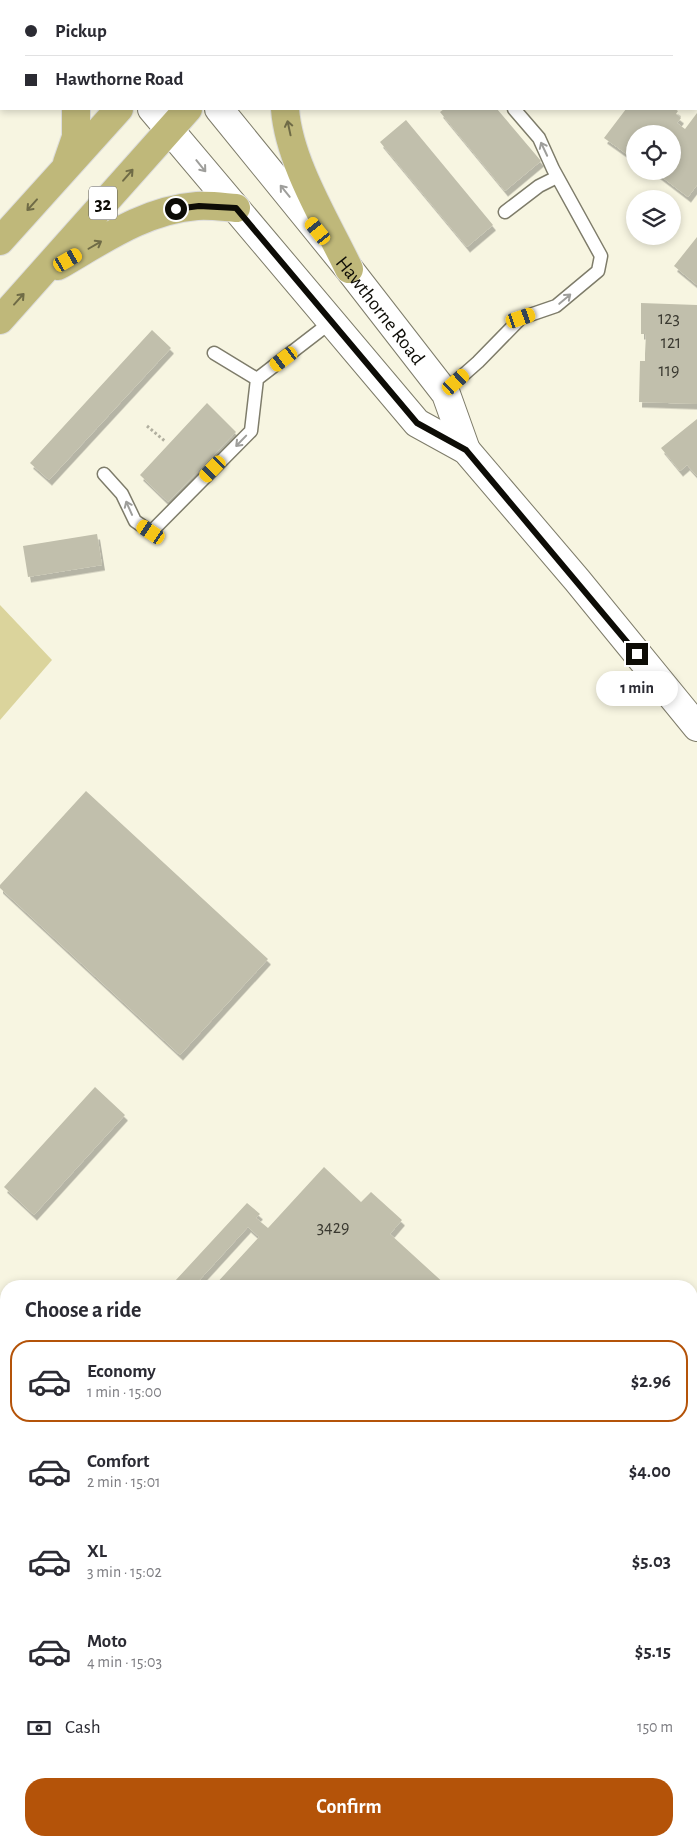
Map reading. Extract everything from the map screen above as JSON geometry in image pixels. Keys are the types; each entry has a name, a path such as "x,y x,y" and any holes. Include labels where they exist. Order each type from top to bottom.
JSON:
{"main road":[{"path":"65,169 76,137 76,110"},
{"name":"32","path":"0,241 118,110"},
{"name":"32","path":"0,320 38,278 161,119 185,110"},
{"name":"Hawthorne Road","path":"220,110 349,269 444,392 466,450 577,580 697,727"},
{"path":"285,110 298,164 349,269"},
{"name":"Hawthorne Road","path":"161,119 417,423 466,450"},
{"path":"38,278 130,224 150,216 176,209 199,206 236,208"}],"lane":[{"path":"444,392 478,362 521,318 556,306 598,272 601,256 557,177 539,138 515,110"},
{"path":"505,212 539,186 557,177"},
{"path":"104,474 122,494 134,522 151,532 251,430 257,379 331,322"},
{"path":"214,352 257,379"}],"path":[{"path":"148,426 166,442"}],"shaded area":[{"path":"0,605 52,660 0,720"}],"building":[{"path":"443,110 498,110 541,161 505,191 440,112"},
{"path":"625,110 678,111 676,114 681,118 677,123 680,125 626,125 626,154 604,138"},
{"path":"697,113 697,185 688,197 666,180 681,180 681,126 685,129"},
{"path":"406,120 493,225 467,247 380,142"},
{"path":"697,237 697,285 674,266"},
{"path":"641,303 697,305 697,404 639,402 640,361 645,361 646,334 641,334"},
{"path":"152,330 171,348 49,480 30,463"},
{"path":"207,403 236,432 168,502 140,475"},
{"path":"697,419 697,476 687,465 680,471 661,448"},
{"path":"97,534 102,565 28,577 23,546"},
{"path":"86,791 268,959 180,1055 0,888 0,885"},
{"path":"95,1087 125,1115 34,1215 4,1187"},
{"path":"324,1167 361,1202 371,1192 402,1220 390,1234 440,1280 220,1280 259,1237 248,1227 199,1280 176,1280 247,1203 260,1214 256,1218 268,1228"}],"route":[{"path":"176,209 199,206 236,208 417,423 466,450 577,580 637,654"}]}
